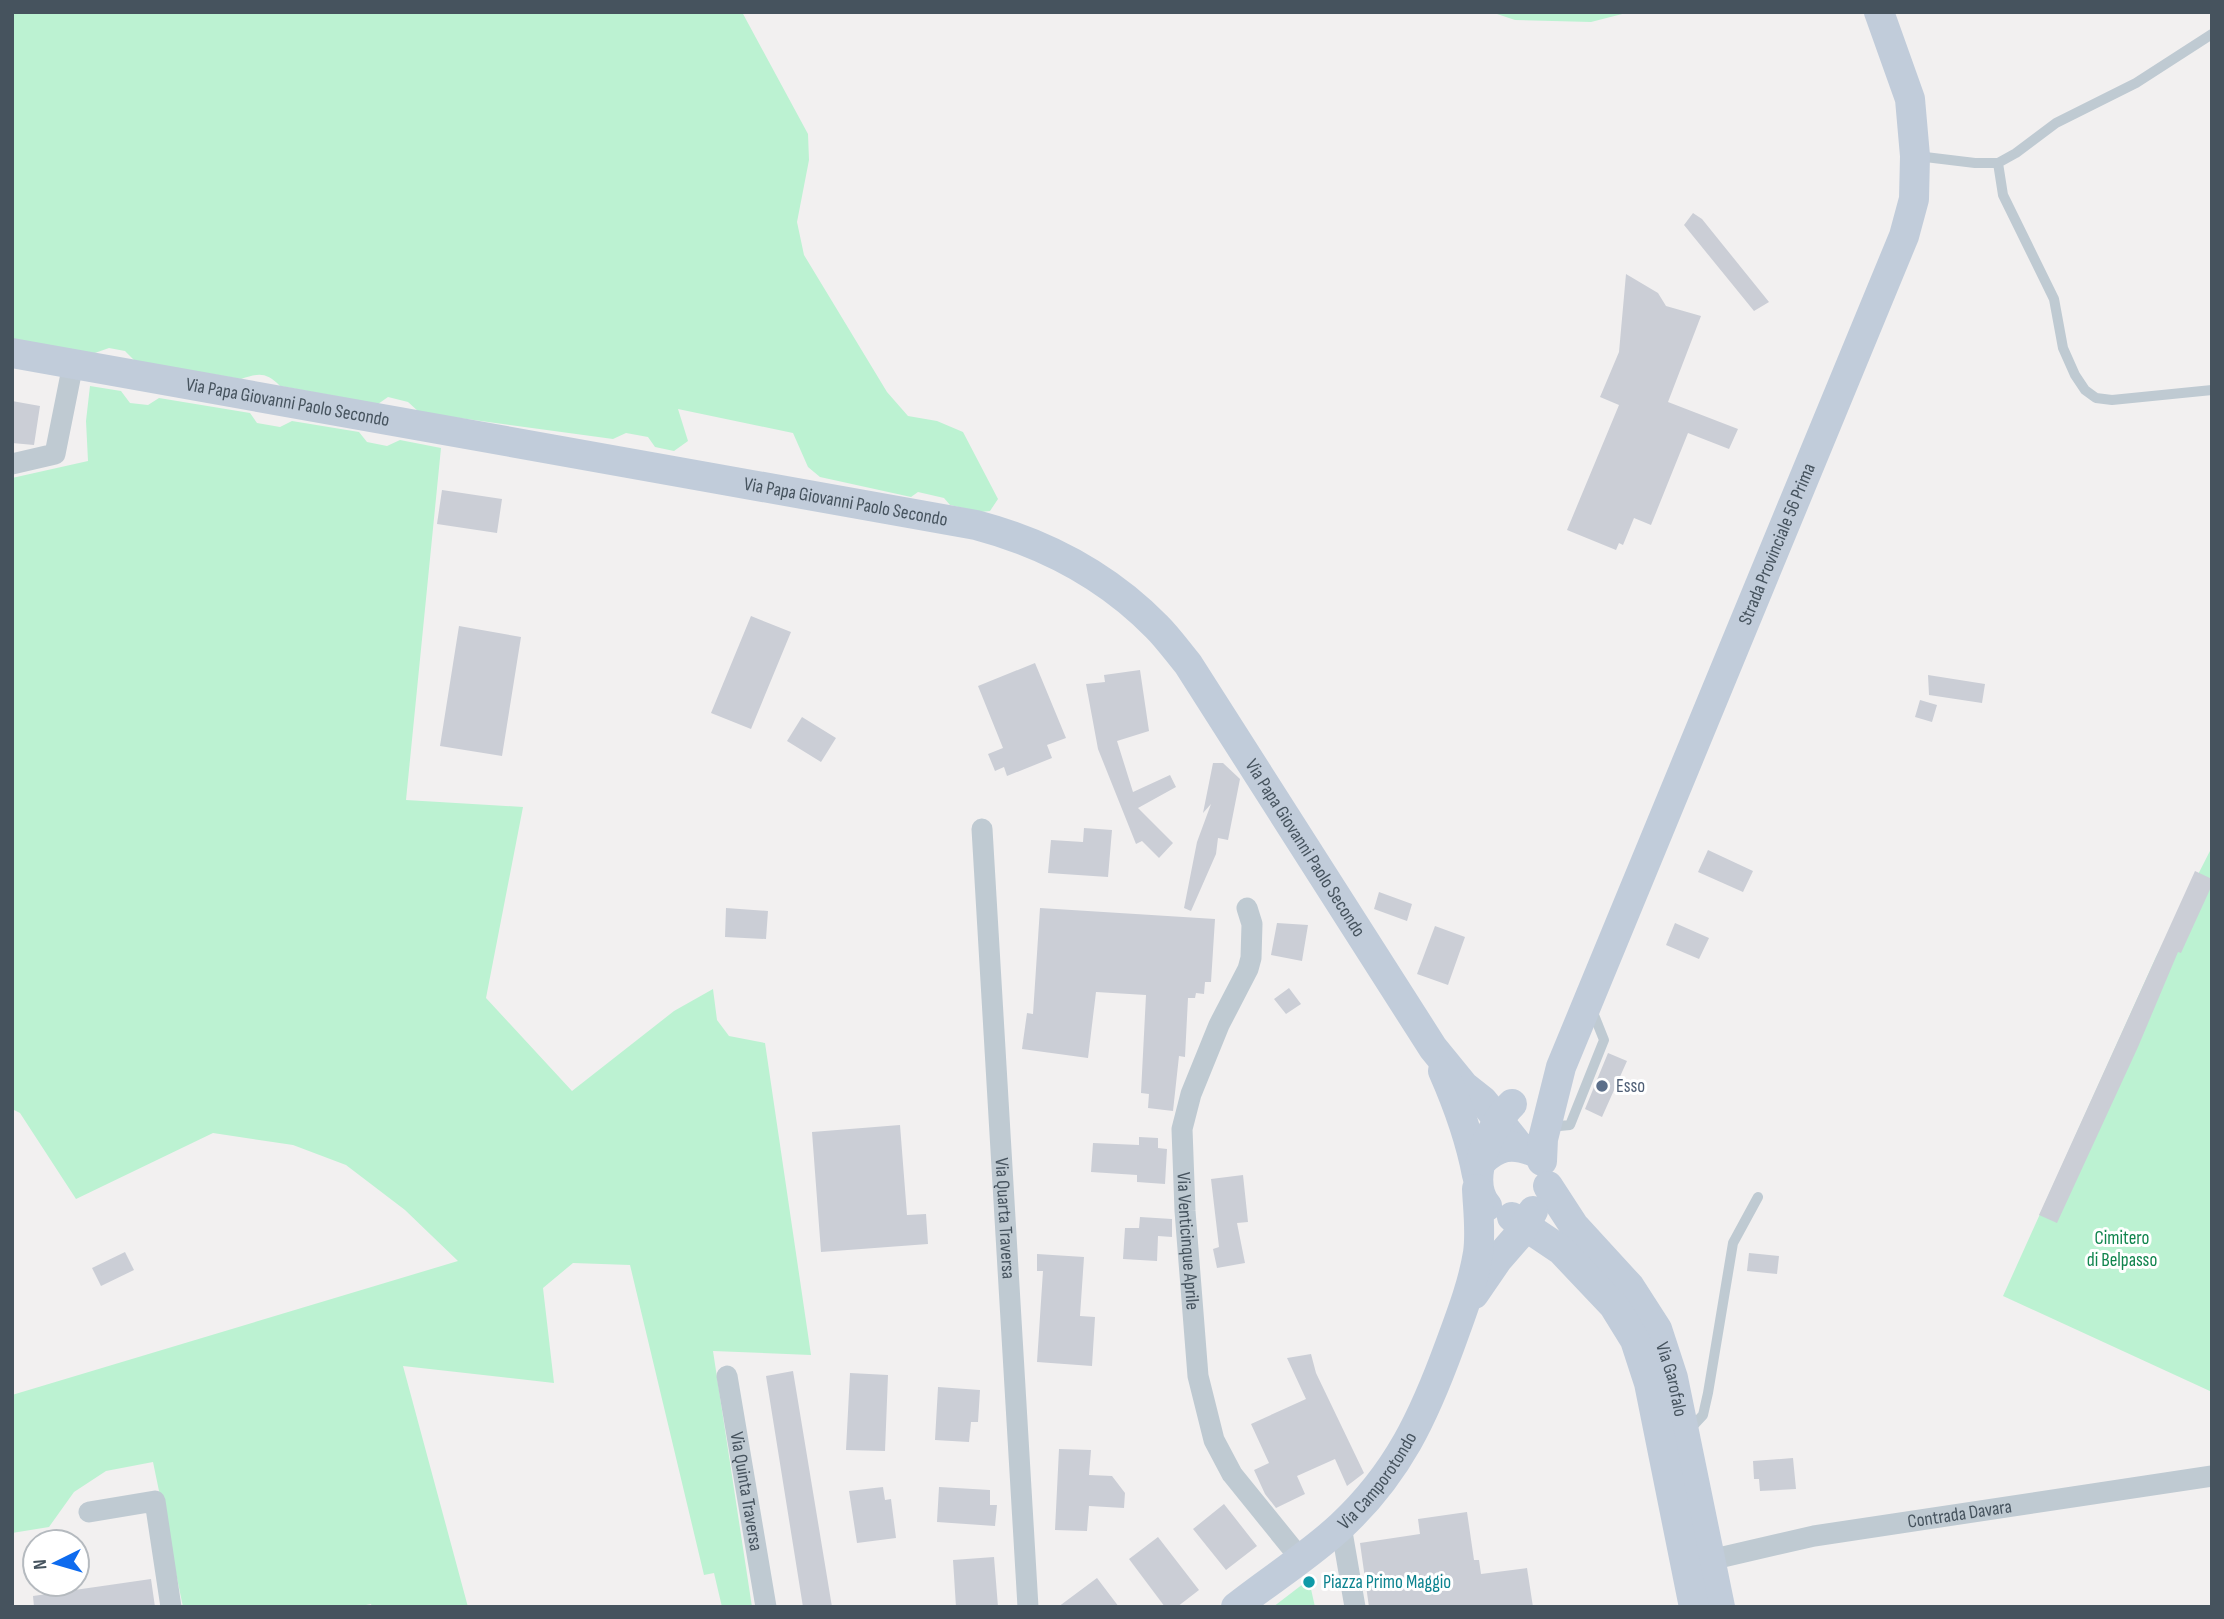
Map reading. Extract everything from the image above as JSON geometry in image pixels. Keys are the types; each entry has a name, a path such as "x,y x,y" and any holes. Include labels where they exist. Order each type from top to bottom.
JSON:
{"main road":[{"name":"Strada Provinciale 56 Prima","path":"1530,1191 1561,1067 1904,236 1914,200 1915,156 1910,99 1879,12"},
{"name":"Via Papa Giovanni Paolo Secondo","path":"12,353 976,525 1015,536 1052,552 1087,571 1121,596 1157,627 1188,664 1433,1048"},
{"path":"1433,1048 1464,1086 1497,1109 1530,1191 1498,1259 1462,1311"},
{"path":"1433,1048 1458,1104 1479,1175 1482,1200 1489,1209 1500,1215 1530,1191"},
{"path":"1462,1311 1478,1253 1479,1175 1497,1109 1543,1086 1561,1067"},
{"path":"1479,1175 1492,1152 1505,1146 1530,1191"},
{"name":"Via Garofalo","path":"1530,1191 1561,1250 1614,1306 1635,1340 1643,1359 1695,1607"},
{"name":"Via Garofalo","path":"1530,1191 1574,1226 1630,1287 1657,1329 1666,1352 1685,1435 1720,1607"},
{"path":"1498,1259 1517,1249 1535,1247 1561,1250"},
{"name":"Via Camporotondo","path":"1236,1607 1341,1526 1387,1475 1407,1446 1433,1391 1462,1311"}],"street":[{"path":"12,464 55,454 73,364"},
{"name":"Via Quarta Traversa","path":"982,829 1028,1607"},
{"name":"Via Venticinque Aprile","path":"1247,908 1252,924 1248,969 1219,1026 1195,1083 1182,1129 1184,1198 1198,1376 1214,1440 1232,1474 1300,1558"},
{"name":"Via Quinta Traversa","path":"727,1376 766,1607"},
{"name":"Contrada Davara","path":"1710,1560 1814,1536 2212,1476"},
{"path":"89,1512 155,1501 171,1607"},
{"path":"1341,1526 1354,1607"}],"lane":[{"path":"1915,156 1998,163 2056,123 2136,83 2212,34"},
{"path":"1998,163 2003,195 2054,299 2063,348 2085,390 2096,398 2112,400 2212,390"},
{"path":"1546,1127 1570,1125 1604,1040 1588,1002"},
{"path":"1685,1435 1703,1415 1733,1243 1758,1197"}],"green space":[{"path":"12,12 742,12 808,134 809,160 797,222 804,255 887,392 908,416 937,421 963,432 998,499 990,511 980,512 950,505 944,498 918,492 911,497 820,477 808,467 793,433 678,409 688,441 674,451 655,447 648,437 626,433 613,439 445,416 419,412 408,402 388,397 378,404 280,386 271,378 262,375 241,379 135,361 125,351 109,348 92,354 12,340"},
{"path":"1491,12 1630,12 1591,22 1515,20"},
{"path":"90,386 121,391 130,403 148,405 159,398 250,413 257,423 280,427 292,421 359,432 367,442 387,446 400,440 441,448 406,800 523,807 486,998 572,1091 674,1011 713,989 717,1020 729,1036 765,1043 811,1355 713,1351 752,1607 722,1607 714,1573 704,1575 630,1265 573,1263 543,1288 554,1383 403,1366 468,1607 372,1607 371,1604 356,1607 183,1607 153,1462 106,1471 74,1492 49,1527 21,1528 21,1532 12,1533 12,1395 458,1261 405,1210 346,1165 293,1145 213,1133 76,1199 20,1113 12,1109 12,478 88,461 86,421"},
{"name":"Cimitero di Belpasso","path":"2212,847 2212,1392 2003,1296 2156,957"},
{"path":"1303,1584 1311,1589 1315,1607 1273,1607"}],"building":[{"path":"1693,213 1702,219 1769,302 1754,311 1684,225"},
{"path":"1626,274 1658,293 1666,306 1701,316 1668,402 1738,429 1729,449 1688,433 1651,525 1634,518 1623,545 1619,543 1616,550 1567,530 1619,405 1600,397 1619,352"},
{"path":"12,401 40,406 34,445 12,443"},
{"path":"442,490 502,499 497,533 437,524"},
{"path":"751,616 791,632 751,729 711,713"},
{"path":"459,626 521,637 502,756 440,746"},
{"path":"1035,663 1066,738 1047,745 1052,758 1007,776 1004,767 995,771 988,754 1003,748 978,686"},
{"path":"1140,670 1149,731 1117,741 1133,792 1170,775 1176,787 1138,808 1173,843 1159,858 1142,841 1136,844 1098,749 1086,684 1105,682 1104,675"},
{"path":"1928,675 1985,684 1982,703 1929,695"},
{"path":"1920,700 1937,705 1932,722 1915,717"},
{"path":"802,717 836,738 821,762 787,741"},
{"path":"1213,763 1223,763 1240,779 1228,840 1218,838 1216,854 1191,911 1184,908 1197,842 1211,804 1203,813"},
{"path":"1084,828 1112,830 1108,877 1048,873 1051,840 1083,842"},
{"path":"1708,850 1753,871 1743,892 1698,872"},
{"path":"2195,871 2212,879 2212,885 2181,953 2178,952 2138,1047 2057,1223 2039,1215"},
{"path":"1379,892 1412,904 1407,921 1374,909"},
{"path":"726,908 768,911 766,939 725,937"},
{"path":"1040,908 1215,919 1211,982 1205,982 1204,994 1196,993 1195,998 1188,998 1185,1057 1179,1056 1173,1111 1148,1108 1149,1094 1141,1093 1146,995 1096,992 1088,1058 1022,1049 1027,1013 1033,1014"},
{"path":"1277,923 1308,925 1302,961 1271,955"},
{"path":"1675,923 1709,938 1699,959 1666,945"},
{"path":"1435,926 1465,937 1448,985 1417,974"},
{"path":"1289,988 1301,1004 1286,1014 1274,999"},
{"path":"1608,1053 1627,1061 1602,1117 1585,1109"},
{"path":"900,1125 907,1215 926,1214 928,1244 821,1252 812,1132"},
{"path":"1139,1137 1158,1138 1158,1148 1167,1149 1165,1184 1137,1182 1137,1175 1091,1172 1093,1143 1139,1145"},
{"path":"1243,1175 1248,1222 1237,1223 1245,1263 1217,1268 1213,1249 1219,1247 1211,1179"},
{"path":"1140,1217 1172,1219 1172,1237 1158,1236 1157,1261 1123,1259 1125,1228 1139,1228"},
{"path":"125,1252 134,1270 101,1286 92,1268"},
{"path":"1749,1253 1779,1256 1777,1274 1747,1271"},
{"path":"1037,1254 1084,1257 1080,1316 1095,1317 1092,1366 1037,1362 1043,1271 1037,1271"},
{"path":"1311,1354 1316,1373 1364,1473 1347,1486 1335,1459 1297,1476 1305,1494 1276,1508 1265,1494 1254,1470 1269,1463 1251,1424 1306,1399 1287,1358"},
{"path":"793,1371 832,1607 803,1607 766,1376"},
{"path":"850,1373 888,1375 885,1451 846,1450"},
{"path":"938,1387 980,1390 978,1422 971,1422 969,1442 935,1440"},
{"path":"1059,1449 1091,1450 1089,1475 1112,1476 1125,1493 1124,1508 1089,1506 1087,1531 1055,1530"},
{"path":"1793,1458 1796,1489 1760,1491 1759,1479 1754,1479 1753,1461"},
{"path":"883,1487 885,1500 891,1499 896,1538 857,1543 849,1491"},
{"path":"939,1487 990,1490 990,1505 997,1505 995,1526 937,1522"},
{"path":"1224,1504 1257,1546 1226,1570 1193,1529"},
{"path":"1467,1512 1474,1560 1479,1560 1481,1574 1527,1568 1533,1607 1369,1607 1360,1543 1420,1534 1418,1519"},
{"path":"1158,1537 1199,1590 1177,1607 1165,1607 1129,1559"},
{"path":"994,1557 998,1607 956,1607 953,1560"},
{"path":"1097,1578 1119,1607 1058,1607"},
{"path":"151,1579 155,1607 34,1607 33,1598 91,1598 91,1588"}],"place":[{"name":"Esso","path":"1602,1086"},
{"name":"Piazza Primo Maggio","path":"1309,1582"}]}
